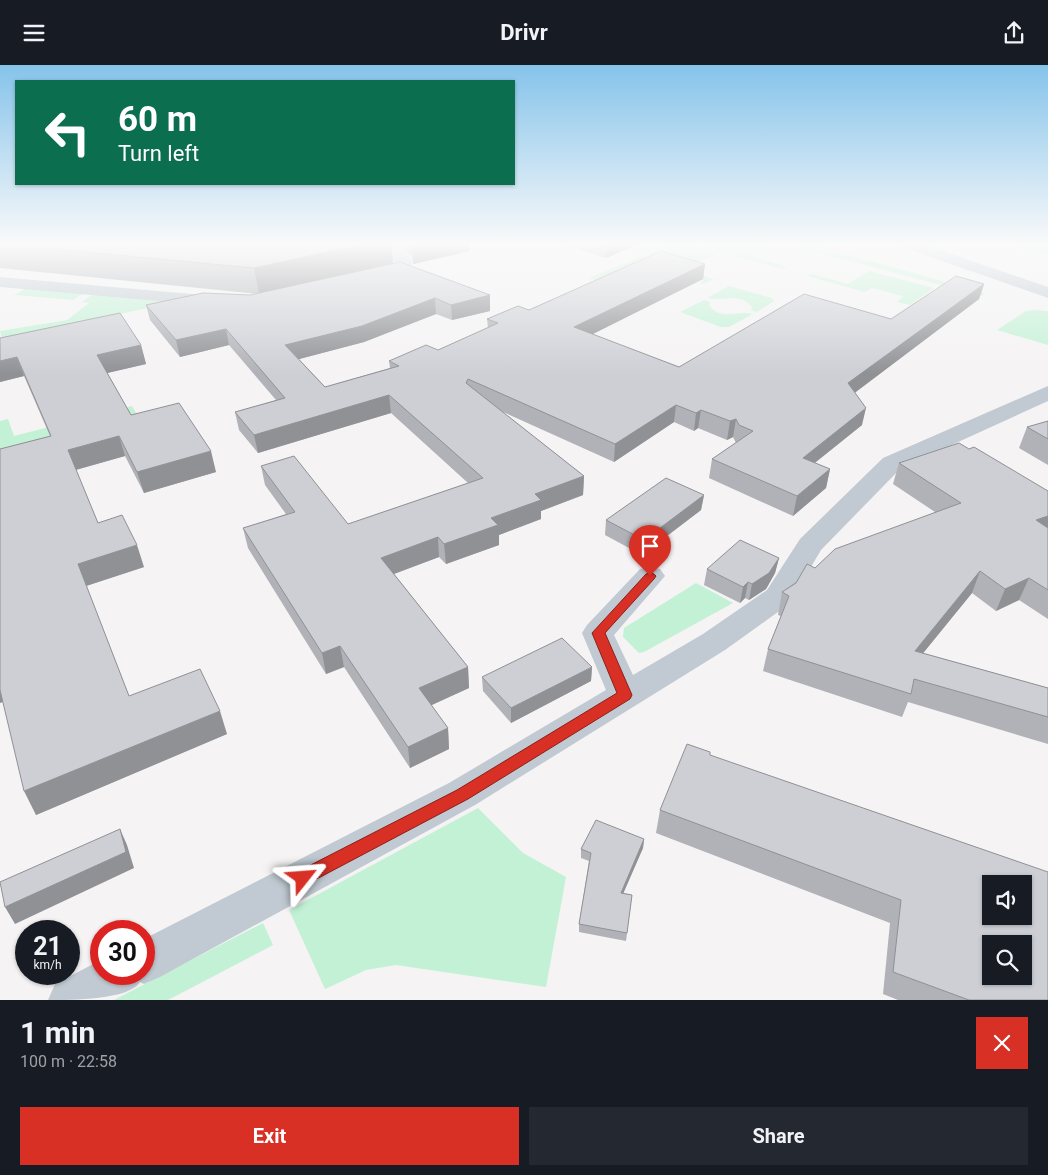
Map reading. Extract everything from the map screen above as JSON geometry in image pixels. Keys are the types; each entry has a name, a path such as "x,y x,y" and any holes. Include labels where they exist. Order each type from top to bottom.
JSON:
{"street":[{"path":"51,287 232,303"},
{"path":"1030,287 1048,293"},
{"path":"155,956 462,794 714,642 778,597 810,545 892,463 1048,393"},
{"path":"625,695 598,633 650,576"},
{"path":"71,1000 100,985"}],"green space":[{"path":"731,287 772,298 774,301 757,312 751,310 752,307 742,300 707,298"},
{"path":"846,287 934,288 910,305 897,302 903,296 872,288 865,292"},
{"path":"947,287 961,287 984,293 982,296"},
{"path":"26,288 84,293 73,300 15,295"},
{"path":"93,294 165,301 162,305 2,339 0,331 67,320 89,303 82,302"},
{"path":"704,300 710,302 709,305 718,313 753,314 729,327 721,327 680,312"},
{"path":"1026,311 1048,311 1048,345 997,330"},
{"path":"132,406 140,420 0,456 0,421 8,419 14,436"},
{"path":"696,583 733,603 644,652 639,653 623,637 624,628"},
{"path":"478,808 523,853 566,877 546,987 396,965 366,970 325,989 289,910"},
{"path":"263,923 273,945 168,1000 114,1000 143,985 155,985 155,979"}],"building":[{"path":"288,287 467,287 490,295 451,305 435,298 362,326 285,345 325,387 399,366 389,361 426,345 438,350 498,323 487,319 518,306 529,310 581,287 658,287 574,327 679,367 804,294 891,319 940,287 980,287 848,383 866,408 803,458 830,469 797,496 712,459 753,431 739,425 736,419 730,421 701,410 696,413 676,405 615,444 468,379 466,383 584,476 535,494 541,500 491,518 498,525 444,544 438,537 381,558 468,667 419,688 448,728 408,747 340,646 322,653 243,528 295,512 261,466 294,456 348,524 483,478 389,395 254,435 235,412 285,398 226,329 176,340 146,305 203,293 250,295"},
{"path":"120,313 141,345 97,355 131,415 179,403 211,451 137,472 119,436 68,450 98,523 122,515 137,545 78,564 129,696 200,669 220,711 24,791 0,690 0,449 51,436 17,357 0,361 0,338"},
{"path":"1048,421 1048,439 1027,427"},
{"path":"959,443 969,449 974,447 1048,491 1048,516 1036,520 1048,528 1048,590 1029,578 1005,589 980,571 915,651 1048,688 1048,717 914,679 911,694 768,649 789,596 782,592 796,583 807,564 815,568 835,549 961,503 899,463"},
{"path":"666,478 704,495 644,540 606,520"},
{"path":"740,540 779,558 769,573 752,584 748,582 743,587 707,569"},
{"path":"562,638 592,667 511,708 482,677"},
{"path":"687,744 710,752 710,755 1048,872 1048,1000 969,1000 893,972 901,900 660,810"},
{"path":"596,820 644,839 621,893 632,895 627,933 579,924 591,853 581,849"},
{"path":"120,829 126,852 5,907 0,882"}],"route":[{"path":"303,878 462,794 625,695 598,633 650,576"}]}
